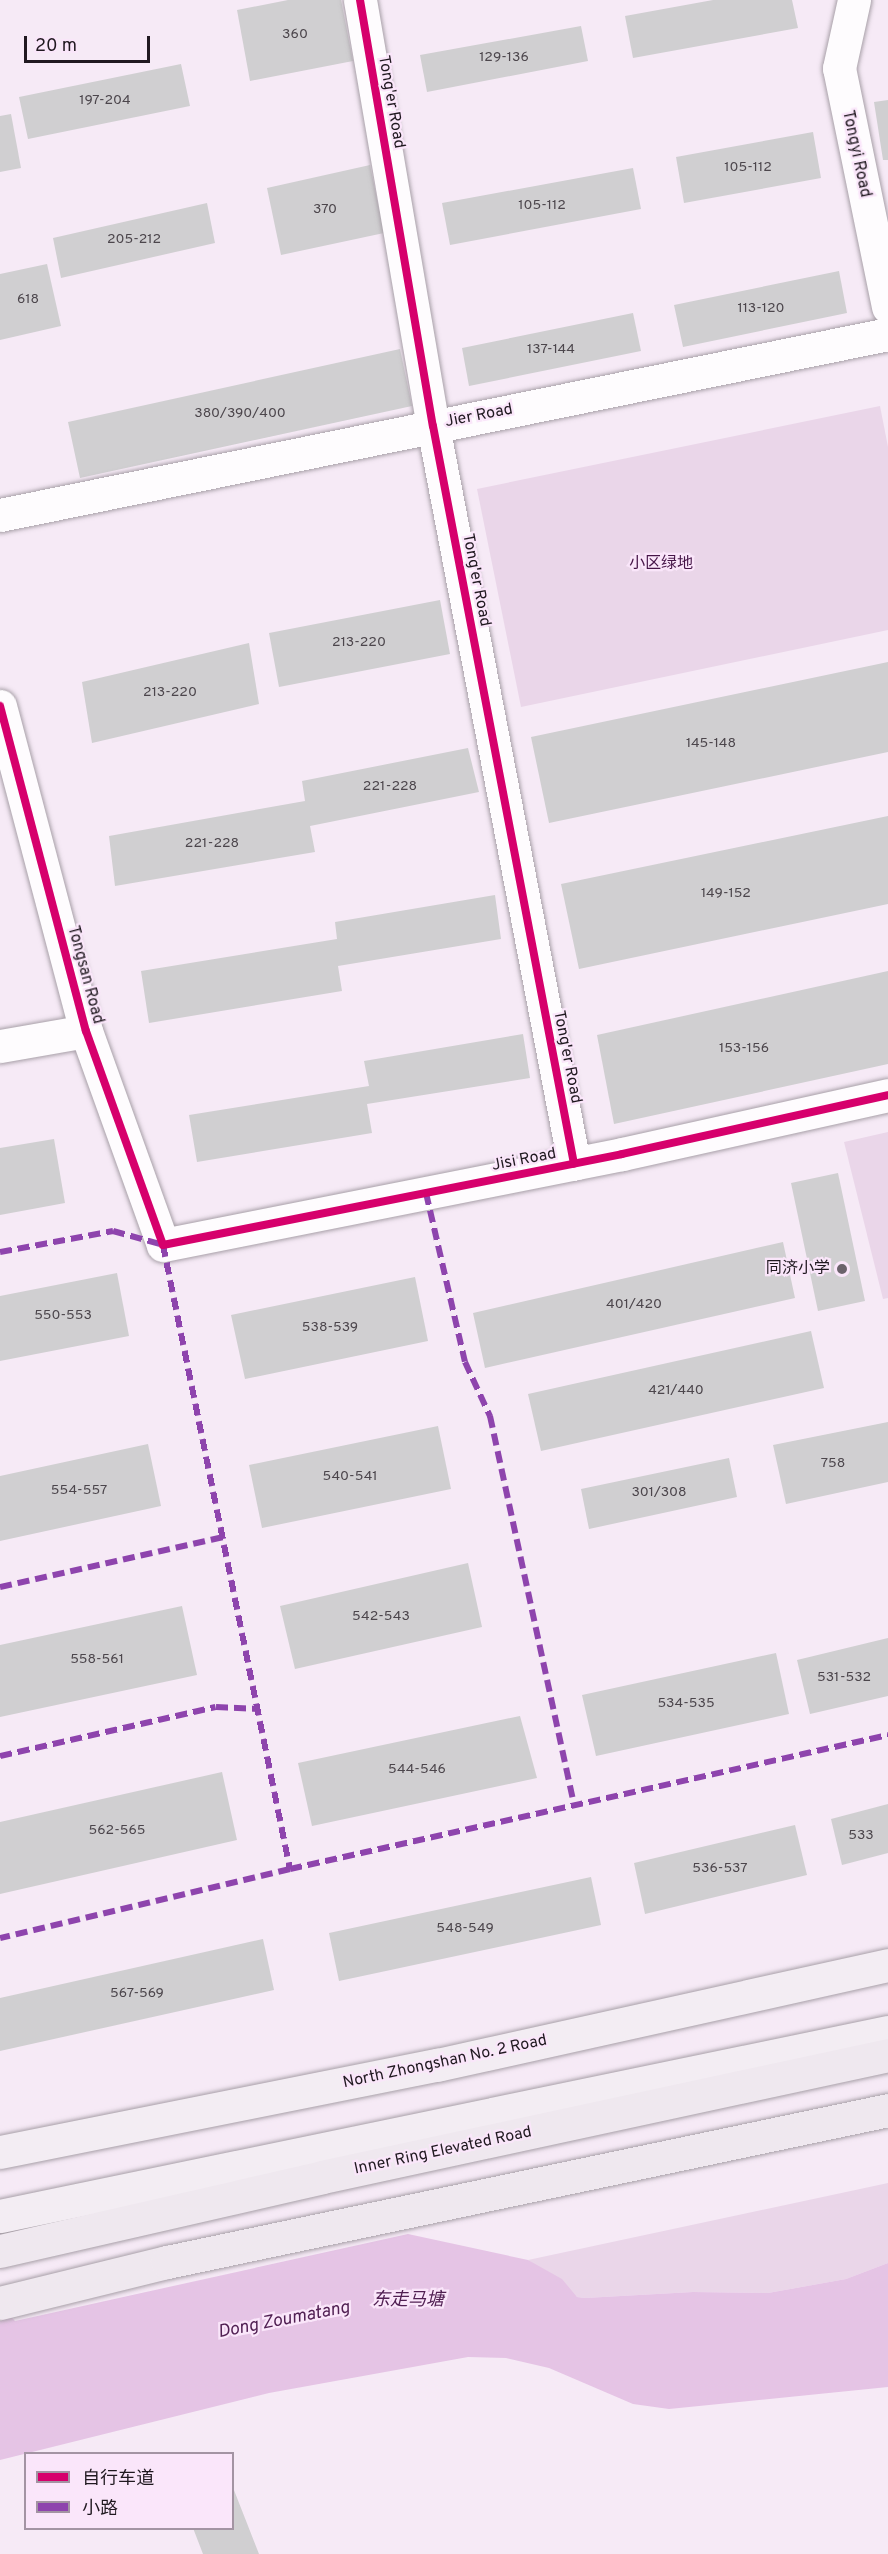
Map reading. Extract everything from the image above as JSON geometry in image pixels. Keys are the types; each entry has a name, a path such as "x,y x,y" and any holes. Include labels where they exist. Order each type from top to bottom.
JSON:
{"highway":[{"name":"Inner Ring Elevated Road","path":"0,2251 322,2176 888,2055"},
{"path":"0,2303 167,2262 888,2110"}],"main road":[{"name":"North Zhongshan No. 2 Road","path":"0,2152 437,2065 888,1965"},
{"path":"0,2216 888,2032"}],"street":[{"name":"Tong'er Road","path":"360,0 433,426 574,1164"},
{"name":"Tongyi Road","path":"854,0 839,68 888,307"},
{"name":"Jier Road","path":"0,515 888,334"},
{"name":"Tongsan Road","path":"0,706 86,1031 163,1245"},
{"path":"0,1046 86,1031"},
{"name":"Jisi Road","path":"163,1245 574,1164 888,1095"}],"green space":[{"name":"小区绿地","path":"880,406 888,447 888,630 521,707 477,489"},
{"path":"888,1132 888,1298 883,1299 844,1142"},
{"path":"888,2183 888,2263 846,2279 768,2293 693,2292 585,2298 577,2297 528,2260"}],"water":[{"name":"东走马塘","path":"408,2234 528,2260 562,2279 577,2297 585,2298 693,2292 768,2293 846,2279 888,2263 888,2387 669,2409 633,2404 549,2368 506,2358 468,2357 269,2393 32,2452 24,2452 24,2454 0,2460 0,2305 15,2321"}],"building":[{"path":"288,0 341,0 353,61 250,81 237,10"},
{"path":"713,0 792,0 798,28 633,58 625,16"},
{"path":"581,26 588,61 427,92 420,55"},
{"path":"181,64 190,106 28,139 19,97"},
{"path":"888,100 888,160 883,160 874,102"},
{"path":"11,114 21,168 0,172 0,116"},
{"path":"813,132 821,178 684,203 676,157"},
{"path":"370,165 384,233 281,255 267,188"},
{"path":"633,168 641,209 450,245 442,203"},
{"path":"207,203 215,243 61,278 53,238"},
{"path":"47,264 61,326 0,340 0,274"},
{"path":"839,271 847,313 683,347 674,305"},
{"path":"633,313 641,351 469,386 462,348"},
{"path":"400,349 412,406 80,478 68,422"},
{"path":"440,600 450,654 279,687 269,633"},
{"path":"249,643 259,704 92,743 82,682"},
{"path":"888,662 888,752 549,823 531,737"},
{"path":"468,748 479,792 310,826 315,852 115,886 109,836 305,801 302,781"},
{"path":"888,816 888,904 579,969 561,884"},
{"path":"495,895 501,939 338,966 342,991 149,1023 141,971 337,939 335,922"},
{"path":"888,971 888,1064 614,1124 597,1035"},
{"path":"523,1034 530,1078 367,1104 372,1133 197,1162 189,1115 369,1086 364,1061"},
{"path":"54,1139 65,1203 0,1215 0,1148"},
{"path":"838,1173 865,1301 818,1311 791,1183"},
{"path":"783,1242 795,1298 485,1368 473,1313"},
{"path":"117,1273 129,1336 0,1361 0,1296"},
{"path":"415,1277 428,1341 245,1379 231,1315"},
{"path":"811,1331 824,1388 541,1451 528,1394"},
{"path":"888,1422 888,1482 786,1504 773,1445"},
{"path":"438,1426 451,1489 262,1528 249,1465"},
{"path":"148,1444 161,1506 0,1541 0,1476"},
{"path":"729,1458 737,1497 589,1529 581,1489"},
{"path":"468,1563 482,1627 295,1669 280,1606"},
{"path":"182,1606 197,1675 0,1717 0,1645"},
{"path":"888,1638 888,1696 810,1714 797,1660"},
{"path":"776,1653 789,1714 596,1756 582,1695"},
{"path":"520,1716 537,1778 312,1826 298,1763"},
{"path":"222,1772 237,1840 0,1894 0,1822"},
{"path":"888,1804 888,1853 842,1865 831,1819"},
{"path":"795,1825 807,1875 645,1914 634,1863"},
{"path":"591,1877 601,1925 339,1981 329,1933"},
{"path":"263,1939 274,1990 0,2051 0,1998"},
{"path":"234,2490 259,2554 203,2554 194,2530 234,2530"}],"marked path":[{"path":"426,1193 465,1362 490,1416 574,1806"},
{"path":"0,1252 113,1231 163,1245 290,1869 0,1938"},
{"path":"0,1587 223,1537"},
{"path":"0,1756 216,1707 259,1709"},
{"path":"290,1869 888,1735"}],"cycle path":[{"path":"360,0 433,426 574,1164"},
{"path":"0,706 86,1031 163,1245 622,1154 888,1095"}],"place":[{"name":"同济小学","path":"842,1269"}],"water label":[{"name":"Dong Zoumatang","path":"284,2321"}]}
